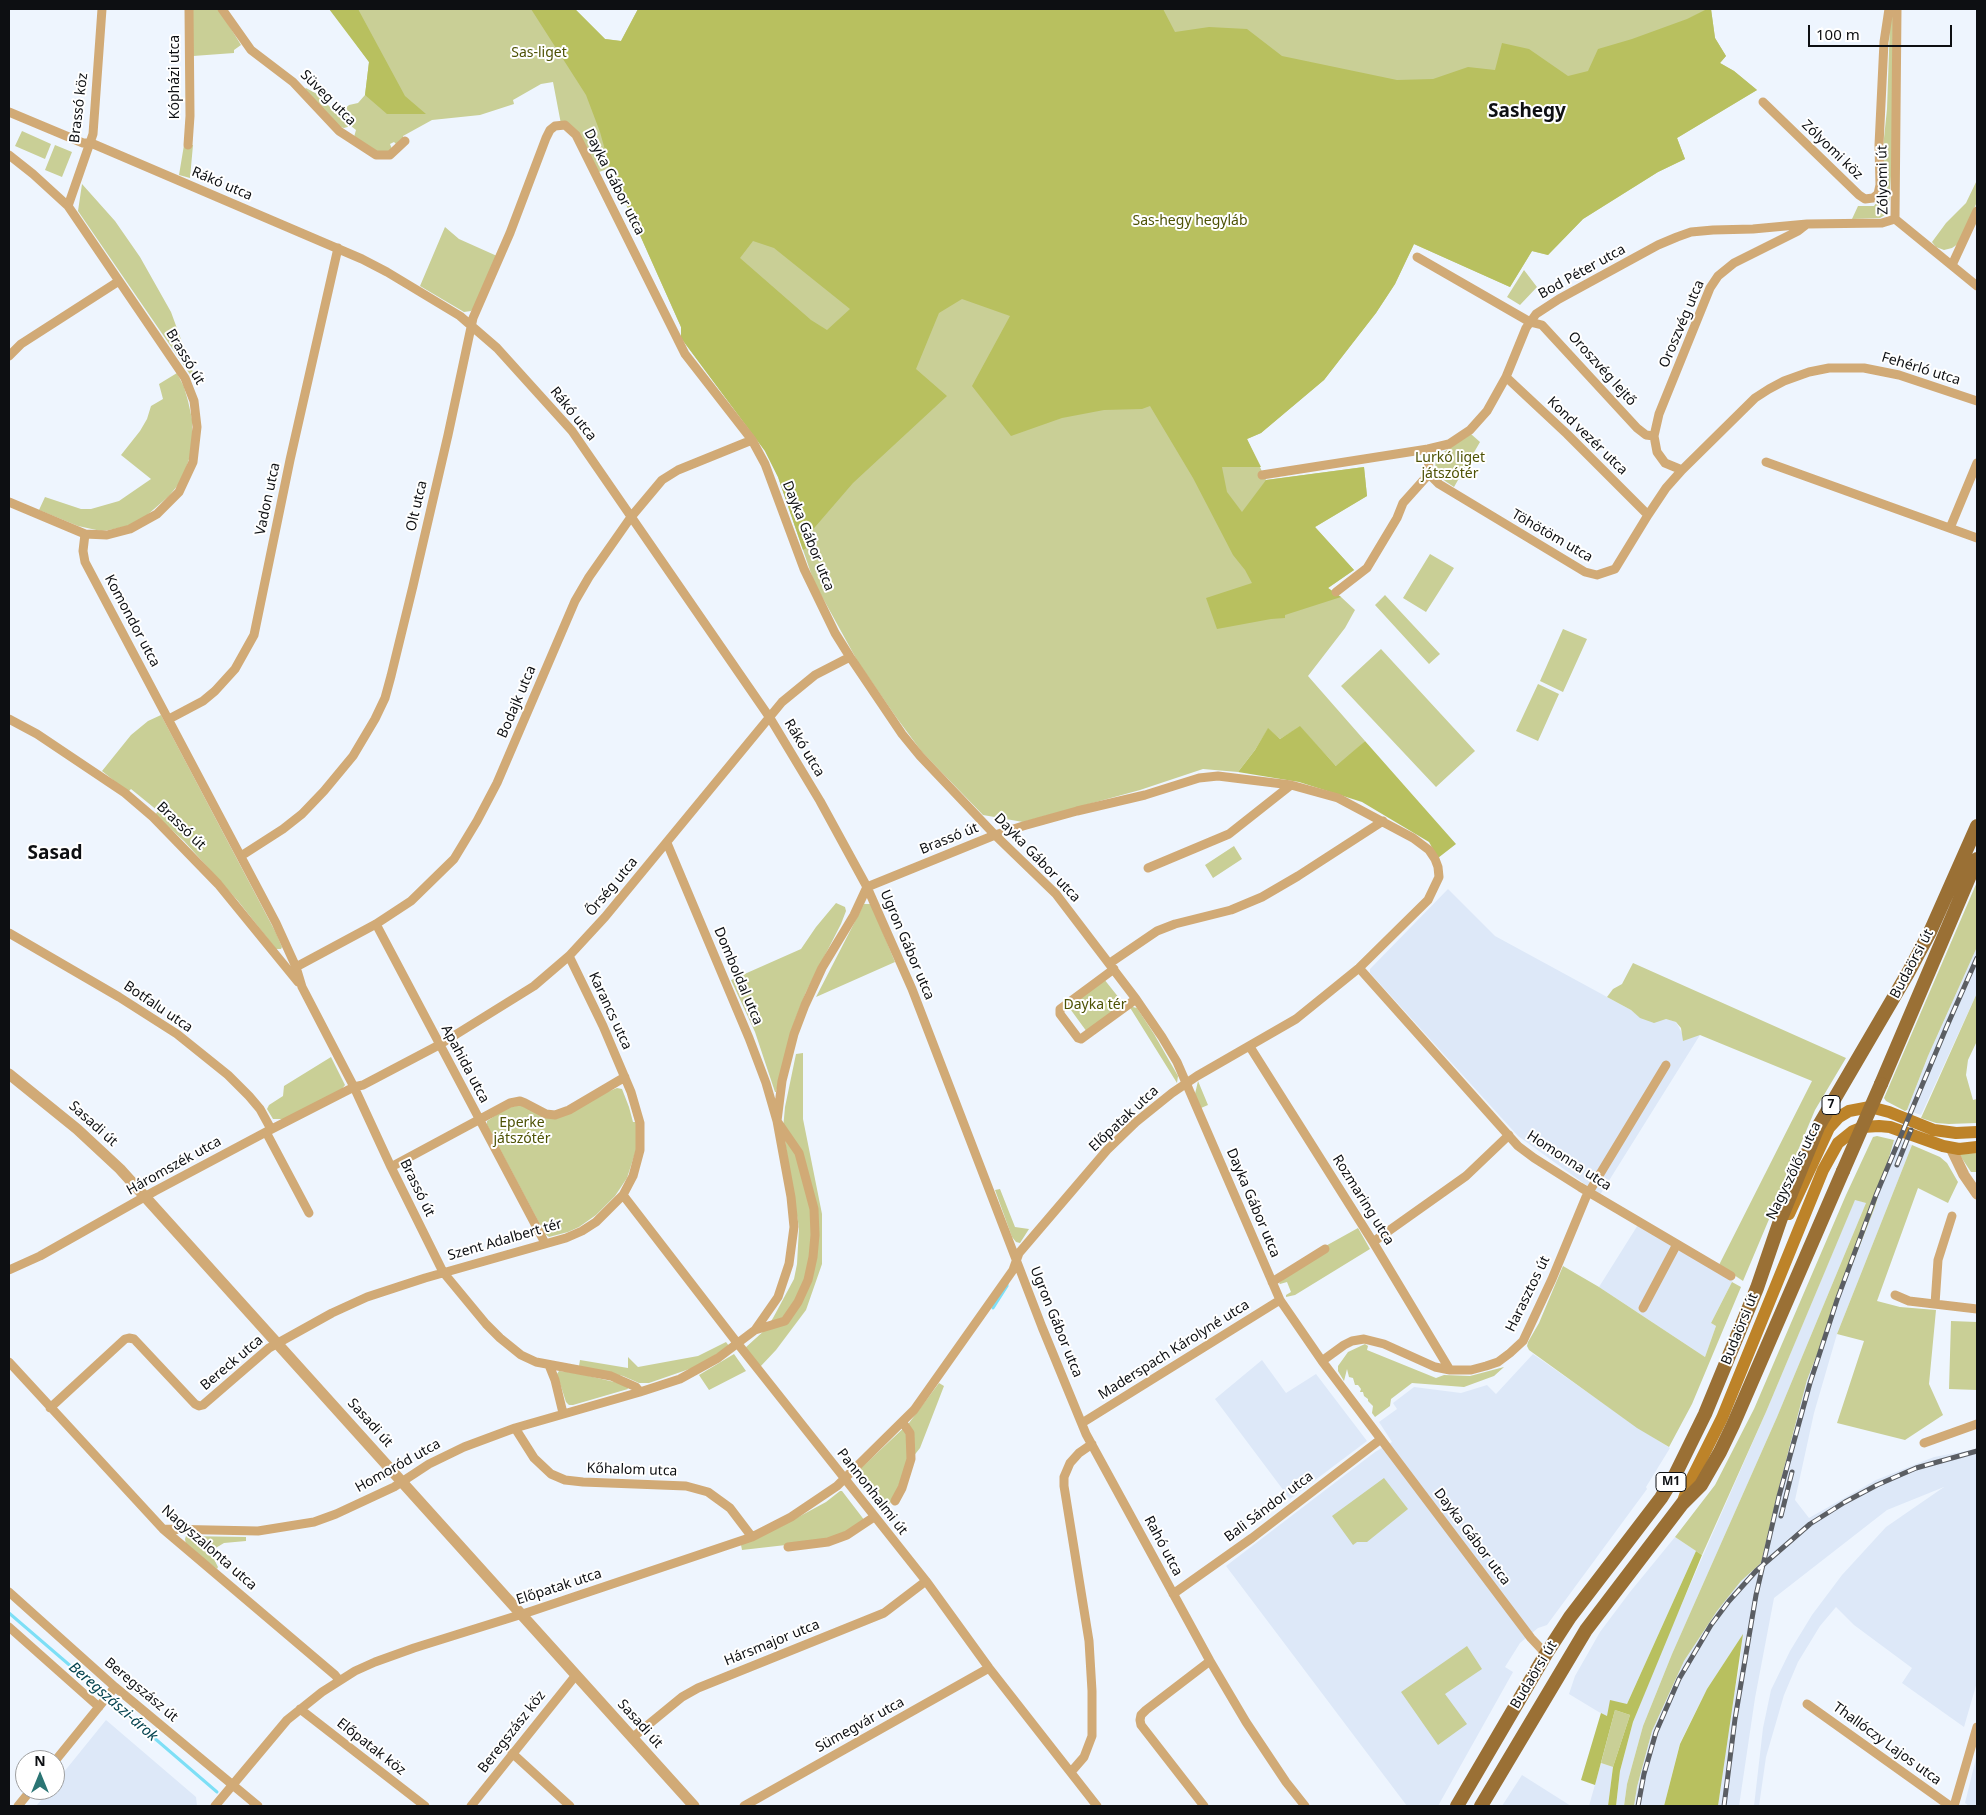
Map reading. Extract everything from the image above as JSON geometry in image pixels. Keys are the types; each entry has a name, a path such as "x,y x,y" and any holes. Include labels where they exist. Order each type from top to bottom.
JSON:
{"main road":[{"name":"Budaörsi út","path":"1457,1806 1546,1654 1582,1600 1661,1498 1675,1475 1705,1414 1767,1261 1781,1218 1818,1127 1930,932 1977,826"},
{"name":"Budaörsi út","path":"1481,1806 1586,1630 1682,1504 1701,1485 1734,1425 1977,859"},
{"name":"Nagyszőlős utca","path":"1767,1261 1829,1128 1849,1110 1870,1107 1934,1130 1956,1133 1977,1132"},
{"name":"Nagyszőlős utca","path":"1831,1154 1845,1136 1863,1126 1871,1125 1890,1128 1933,1144 1951,1148 1977,1146"},
{"path":"1956,1133 1977,1146"},
{"name":"Budaörsi út","path":"1682,1504 1689,1484 1722,1418 1831,1154"}],"street":[{"name":"Brassó köz","path":"68,206 91,143 102,9"},
{"name":"Kópházi utca","path":"188,145 190,116 189,9"},
{"name":"Süveg utca","path":"222,9 251,50 293,81 343,134 376,155 390,156 405,141"},
{"name":"Zólyomi út","path":"1880,185 1879,145 1884,42 1889,9"},
{"name":"Zólyomi út","path":"1897,9 1895,219 1952,265"},
{"name":"Zólyomi köz","path":"1764,102 1862,198 1873,198 1878,194 1880,185"},
{"path":"9,112 83,143 91,143"},
{"name":"Olt utca","path":"241,856 283,829 302,814 324,791 353,756 385,698 413,586 473,318 510,233 546,138 550,130 561,124"},
{"name":"Dayka Gábor utca","path":"561,124 571,129 576,135 685,354 752,440 765,464 812,587 835,633 850,657 902,734 995,835 1056,894 1136,999 1171,1051 1280,1300 1322,1362 1531,1638 1546,1654"},
{"name":"Rákó utca","path":"91,143 338,248 387,272 460,316 497,348 572,431 770,718 820,801 867,887"},
{"name":"Brassó út","path":"9,156 68,206 190,388 196,414 196,446 193,462 183,484 168,504 144,523 118,533 96,536 85,534 9,502"},
{"path":"1977,211 1952,265 1977,286"},
{"name":"Bod Péter utca","path":"1262,474 1428,450 1449,444 1470,430 1487,411 1506,377 1530,322 1544,308 1658,245 1691,232 1807,224 1882,223 1895,219"},
{"name":"Oroszvég utca","path":"1654,436 1659,414 1710,288 1718,276 1734,263 1798,231 1807,224"},
{"name":"Vadon utca","path":"169,719 203,701 215,691 235,669 254,634 288,469 338,248"},
{"name":"Oroszvég lejtő","path":"1417,256 1530,322 1542,325 1637,428 1646,435 1654,436"},
{"path":"10,352 119,281"},
{"name":"Fehérló utca","path":"1682,470 1755,398 1769,388 1809,372 1829,368 1864,368 1883,371 1977,401"},
{"name":"Kond vezér utca","path":"1506,377 1567,434 1648,515"},
{"path":"1654,436 1657,452 1665,462 1682,470"},
{"name":"Bodajk utca","path":"296,967 376,924 426,888 454,859 497,783 575,601 589,577 631,517 662,480 678,470 752,440"},
{"path":"1336,592 1368,568 1403,504 1429,474 1428,450"},
{"path":"1766,462 1977,538"},
{"path":"1950,528 1977,463"},
{"name":"Töhötöm utca","path":"1429,474 1442,487 1584,572 1597,575 1615,569 1666,488 1682,470"},
{"name":"Komondor utca","path":"85,534 83,551 85,562 169,719"},
{"name":"Őrség utca","path":"354,1087 363,1085 438,1045 515,999 552,972 569,956 667,843 782,702 815,676 850,657"},
{"name":"Brassó út","path":"9,719 37,734 117,788 153,817 218,884 302,988 354,1087 390,1167 443,1272 486,1324 522,1355 536,1362 611,1376 636,1387 640,1392"},
{"name":"Brassó út","path":"169,719 276,923 296,967 302,988"},
{"name":"Brassó út","path":"867,887 995,835 1077,811 1145,795 1199,778 1232,777 1290,785 1338,798 1413,838 1429,850 1435,859 1439,877 1428,900"},
{"path":"1148,868 1229,834 1290,785"},
{"path":"1136,999 1081,1039 1078,1038 1059,1012 1060,1009 1112,966 1157,931 1176,924 1231,910 1262,897 1383,821"},
{"name":"Domboldal utca","path":"667,843 750,1038 766,1083 776,1121"},
{"path":"640,1392 680,1379 738,1344 755,1330 778,1297 789,1264 794,1214 776,1121 782,1081 798,1020 822,968 854,915 867,887"},
{"name":"Ugron Gábor utca","path":"867,887 912,989 1048,1344 1092,1444"},
{"name":"Előpatak utca","path":"215,1806 287,1720 300,1708 339,1680 386,1657 522,1614 752,1536 791,1517 838,1486 903,1423 943,1371 1013,1270 1019,1254 1107,1150 1136,1122 1186,1084 1296,1019 1359,968 1428,900"},
{"name":"Apahida utca","path":"376,924 438,1045 545,1243"},
{"name":"Botfalu utca","path":"9,933 119,997 176,1034 228,1075 260,1109 309,1213"},
{"name":"Karancs utca","path":"569,956 625,1077"},
{"name":"Homonna utca","path":"1359,968 1518,1146 1589,1192 1730,1276"},
{"name":"Rozmaring utca","path":"1250,1047 1373,1242 1450,1370"},
{"name":"Harasztos út","path":"1322,1362 1344,1345 1352,1341 1364,1339 1384,1344 1435,1367 1450,1370 1471,1370 1498,1362 1510,1353 1523,1341 1589,1192 1666,1065"},
{"name":"Sasadi út","path":"9,1074 78,1129 105,1154 403,1481 694,1806"},
{"path":"390,1167 510,1103 520,1101 546,1114 555,1115 569,1110 625,1077"},
{"name":"Szent Adalbert tér","path":"443,1272 582,1231 596,1222 623,1195 638,1162 642,1137 638,1111 625,1077"},
{"name":"Háromszék utca","path":"9,1270 40,1256 144,1197 354,1087"},
{"path":"755,1330 785,1321 798,1302 808,1280 813,1257 815,1235 814,1208 804,1170 799,1153 776,1121"},
{"path":"1373,1242 1466,1176 1509,1135"},
{"path":"1951,1148 1964,1175 1977,1194"},
{"path":"1964,1175 1977,1178"},
{"name":"Pannonhalmi út","path":"623,1195 738,1344 926,1581 989,1668 1071,1772 1091,1804"},
{"path":"1935,1304 1938,1260 1952,1216"},
{"path":"1642,1308 1677,1244"},
{"path":"1272,1282 1325,1250"},
{"name":"Bereck utca","path":"50,1408 125,1339 134,1339 194,1404 203,1405 268,1349 332,1313 367,1297 443,1272"},
{"path":"1895,1294 1909,1301 1977,1309"},
{"name":"Maderspach Károlyné utca","path":"1082,1423 1280,1300"},
{"name":"Nagyszalonta utca","path":"9,1362 163,1529 339,1680"},
{"path":"549,1365 555,1380 563,1413"},
{"name":"Homoród utca","path":"163,1529 237,1532 295,1526 336,1514 403,1481 447,1454 515,1428 640,1392"},
{"path":"895,1501 902,1488 911,1459 910,1433 903,1423"},
{"path":"1924,1443 1977,1424"},
{"name":"Kőhalom utca","path":"515,1428 534,1458 552,1474 565,1480 686,1486 708,1492 730,1508 752,1536"},
{"name":"Bali Sándor utca","path":"1173,1594 1252,1538 1381,1440"},
{"path":"1071,1772 1084,1757 1092,1736 1092,1691 1089,1641 1064,1477 1070,1463 1079,1453 1092,1444"},
{"name":"Rahó utca","path":"1092,1444 1210,1661 1246,1722 1286,1782 1305,1806"},
{"path":"788,1547 828,1542 847,1535 874,1517"},
{"name":"Hársmajor utca","path":"632,1738 682,1696 884,1613 926,1581"},
{"name":"Beregszász út","path":"10,1595 112,1690 258,1806"},
{"path":"9,1627 100,1704"},
{"path":"1204,1806 1147,1732 1140,1720 1141,1715 1146,1710 1210,1661"},
{"name":"Sümegvár utca","path":"744,1806 989,1668"},
{"name":"Beregszász köz","path":"471,1806 576,1675"},
{"path":"64,1750 112,1690"},
{"name":"Thallóczy Lajos utca","path":"1807,1704 1950,1806"},
{"name":"Előpatak köz","path":"300,1708 425,1806"},
{"path":"1954,1806 1977,1727"},
{"path":"512,1753 570,1806"}],"shaded area":[{"path":"1448,889 1495,936 1631,1010 1641,1018 1666,1019 1676,1022 1683,1035 1700,1035 1600,1195 1518,1136 1370,973 1370,969"},
{"path":"1977,947 1977,993 1921,1115 1907,1110 1928,1056"},
{"path":"1894,1140 1912,1145 1837,1334 1814,1413 1795,1500 1809,1518 1876,1480 1934,1457 1977,1449 1977,1682 1964,1727 1902,1683 1912,1668 1854,1625 1836,1607 1820,1626 1798,1662 1784,1695 1766,1757 1759,1806 1754,1806 1763,1728 1771,1690 1790,1651 1812,1615 1842,1575 1886,1527 1944,1487 1887,1510 1774,1598 1755,1698 1739,1806 1718,1806 1729,1720 1740,1665 1742,1636 1707,1689 1680,1743 1664,1806 1634,1806 1637,1787 1652,1731 1684,1661 1717,1611 1741,1581 1761,1563 1807,1380 1875,1207"},
{"path":"1855,1199 1866,1203 1777,1417 1672,1654 1643,1726 1627,1784 1624,1806 1616,1806 1620,1771 1633,1722 1662,1649 1766,1412"},
{"path":"1641,1220 1735,1276 1711,1323 1716,1326 1705,1357 1599,1287"},
{"path":"1533,1354 1670,1448 1646,1487 1647,1489 1547,1625 1538,1628 1520,1643 1505,1667 1513,1672 1438,1806 1407,1806 1226,1566 1375,1452 1392,1442 1379,1422 1397,1409 1393,1403 1414,1387 1461,1393 1487,1385 1496,1394"},
{"path":"1262,1360 1286,1393 1316,1374 1367,1441 1290,1499 1215,1399"},
{"path":"1675,1537 1696,1551 1627,1704 1607,1717 1569,1694 1575,1676 1600,1632"},
{"path":"106,1720 196,1797 197,1806 36,1806 41,1800 65,1800 65,1771"},
{"path":"1977,1754 1977,1806 1969,1806 1965,1803"},
{"path":"1601,1763 1613,1767 1608,1806 1589,1806"},
{"path":"1522,1775 1571,1806 1502,1806"}],"green space":[{"path":"192,9 217,9 220,11 241,45 234,50 234,53 193,56"},
{"path":"329,9 358,9 405,96 426,114 387,114 365,95 369,62"},
{"name":"Sas-hegy hegyláb","path":"358,9 575,9 605,39 621,41 638,9 1711,9 1715,38 1726,56 1720,63 1734,71 1757,90 1677,138 1685,159 1658,172 1583,219 1548,255 1532,251 1510,287 1414,244 1395,284 1376,313 1324,380 1261,433 1247,439 1266,480 1364,467 1367,496 1315,527 1354,570 1328,588 1355,610 1345,628 1308,676 1365,741 1337,767 1300,727 1280,739 1268,729 1238,772 1203,769 1140,790 1023,822 983,815 922,752 858,662 814,582 778,477 765,451 681,338 681,327 610,168 599,172 576,135 561,124 553,82 541,84 513,100 514,104 480,115 432,120 403,136 398,146 394,142 390,144 392,149 390,153 377,153 354,137 356,130 351,126 340,127 305,89 317,94 338,115 349,105 358,103 365,95 369,62 343,26"},
{"name":"Sas-hegy hegyláb","path":"531,9 575,9 605,39 621,41 638,9 1163,9 1175,32 1209,27 1247,29 1282,56 1397,80 1433,79 1468,67 1495,70 1502,43 1529,49 1568,76 1588,71 1598,49 1632,39 1711,9 1715,38 1726,56 1720,63 1734,71 1757,90 1677,138 1685,159 1658,172 1583,219 1548,255 1532,251 1510,287 1414,244 1395,284 1376,313 1324,380 1261,433 1247,439 1261,467 1222,467 1227,492 1242,512 1266,480 1364,467 1367,496 1315,527 1354,570 1328,588 1341,597 1285,615 1285,618 1217,629 1206,598 1252,583 1245,570 1233,555 1193,478 1150,406 1142,409 1104,410 1062,418 1011,436 972,386 1010,316 962,299 939,313 916,369 947,396 853,483 809,534 810,546 803,550 778,477 765,451 681,338 681,327 610,168 600,132 586,95","holes":["753,241 774,248 850,309 827,330 811,320 740,258"]},
{"path":"1893,9 1892,161 1889,206 1878,199 1883,188 1883,148 1887,109 1890,22"},
{"path":"22,131 51,144 45,159 15,146"},
{"path":"55,145 72,152 62,177 45,170"},
{"path":"184,145 193,145 190,178 179,175"},
{"path":"1977,180 1977,202 1958,244 1944,250 1936,247 1932,242 1946,223 1966,203"},
{"path":"82,184 115,221 140,257 171,312 198,386 78,211"},
{"path":"1876,203 1888,210 1885,215 1880,218 1852,219 1858,206 1874,206"},
{"path":"445,227 459,239 497,256 475,307 471,311 464,312 420,286"},
{"path":"1524,270 1537,287 1520,305 1507,297"},
{"path":"177,373 188,401 192,419 192,438 190,456 184,474 169,496 146,516 128,526 101,531 78,526 39,510 45,497 81,509 91,509 119,501 151,479 121,455 140,431 147,419 151,406 163,399 159,384"},
{"name":"Lurkó liget játszótér","path":"1471,434 1480,442 1454,487 1435,471 1436,457"},
{"path":"1430,554 1454,568 1426,612 1403,598"},
{"path":"1385,595 1440,654 1429,664 1375,605"},
{"path":"1563,629 1587,639 1563,692 1540,681"},
{"path":"1381,649 1475,751 1436,787 1341,686"},
{"path":"1538,684 1559,694 1538,741 1516,731"},
{"path":"161,715 276,933 282,947 281,949 276,949 238,901 184,841 155,815 158,811 131,789 128,792 102,771 131,735 148,721"},
{"path":"1300,726 1336,766 1365,741 1456,844 1438,858 1429,842 1362,802 1299,782 1238,772 1255,750 1268,728 1280,739"},
{"path":"1234,846 1242,859 1213,878 1205,865"},
{"path":"1977,882 1977,947 1905,1111 1884,1098"},
{"path":"836,903 845,907 846,911 806,992 795,1020 775,1092 755,1032 731,980 801,949"},
{"path":"864,904 871,904 895,962 816,997"},
{"path":"1633,963 1846,1058 1815,1110 1743,1281 1719,1265 1812,1081 1700,1035 1683,1041 1681,1028 1676,1022 1666,1019 1654,1023 1640,1018 1631,1010 1607,997 1613,989 1622,984"},
{"name":"Dayka tér","path":"1104,979 1123,1003 1087,1032 1068,1006"},
{"path":"1977,993 1977,1041 1968,1060 1966,1075 1973,1100 1977,1099 1977,1123 1936,1123 1921,1118"},
{"path":"1129,1006 1137,1008 1154,1034 1178,1076 1177,1083"},
{"path":"803,1053 803,1119 822,1214 822,1264 806,1310 776,1350 760,1367 745,1348 766,1329 773,1318 794,1279 797,1264 799,1228 783,1129 785,1107 796,1054"},
{"path":"331,1057 345,1085 342,1089 284,1119 273,1119 267,1109 269,1105 283,1096 284,1086"},
{"path":"1198,1081 1208,1105 1201,1108 1195,1094"},
{"name":"Eperke játszótér","path":"617,1088 622,1089 633,1122 637,1122 637,1147 627,1178 615,1196 596,1215 579,1227 549,1237 545,1234 487,1125 487,1121 507,1108 520,1105 545,1117"},
{"path":"1877,1136 1894,1140 1875,1207 1807,1380 1761,1563 1741,1581 1717,1611 1684,1661 1652,1731 1637,1787 1634,1806 1624,1806 1627,1784 1643,1726 1672,1654 1777,1417 1866,1203 1855,1200 1766,1412 1702,1555 1675,1537 1715,1485 1754,1409 1846,1195 1873,1137"},
{"path":"1912,1145 1940,1157 1947,1163 1958,1182 1948,1203 1918,1188 1877,1301 1900,1307 1936,1310 1929,1384 1943,1415 1905,1440 1837,1423 1864,1341 1837,1334"},
{"path":"1977,1153 1977,1172 1971,1172 1959,1154"},
{"path":"1000,1189 1015,1227 1029,1229 1020,1243 1016,1242 1012,1237 995,1190"},
{"path":"1358,1228 1370,1249 1295,1295 1286,1297 1291,1292 1287,1282 1279,1283 1322,1248"},
{"path":"1563,1266 1599,1287 1705,1357 1716,1326 1711,1323 1732,1282 1741,1287 1692,1404 1669,1447 1637,1428 1529,1350 1528,1342 1539,1323"},
{"path":"1951,1321 1977,1322 1977,1390 1949,1389"},
{"path":"726,1342 729,1346 698,1366 649,1383 639,1383 623,1376 579,1366 580,1360 628,1368 628,1357 638,1367 698,1356"},
{"path":"1365,1344 1368,1346 1367,1350 1436,1378 1444,1375 1470,1376 1504,1367 1494,1376 1464,1387 1412,1383 1391,1399 1390,1406 1375,1417 1372,1413 1373,1406 1364,1396 1363,1392 1360,1392 1361,1389 1358,1385 1355,1385 1353,1378 1349,1377 1347,1369 1344,1381 1338,1371 1338,1366 1348,1352"},
{"path":"734,1354 746,1371 709,1390 699,1375"},
{"path":"559,1371 623,1384 628,1389 569,1405 566,1402 557,1374"},
{"path":"939,1383 944,1386 920,1448 905,1467 894,1499 882,1511 859,1480 859,1470 909,1423"},
{"path":"1384,1478 1408,1509 1367,1542 1357,1542 1353,1545 1332,1516"},
{"path":"842,1491 865,1521 852,1529 821,1541 742,1550 741,1545 780,1527 826,1502"},
{"path":"186,1536 246,1537 246,1541 224,1543 214,1549 212,1555 218,1567 217,1569 186,1545"},
{"path":"1696,1551 1702,1555 1633,1722 1620,1771 1616,1806 1608,1806 1613,1767 1630,1715 1615,1710 1595,1785 1581,1780 1601,1713 1607,1716 1610,1700 1627,1704"},
{"path":"1743,1634 1718,1806 1664,1806 1680,1744 1707,1689"},
{"path":"1467,1646 1482,1669 1445,1694 1467,1724 1438,1745 1401,1692"},
{"path":"1615,1710 1630,1715 1613,1767 1601,1763"}],"waterway":[{"path":"993,1308 1007,1283"},
{"name":"Beregszászi-árok","path":"9,1613 217,1792"}],"railway":[{"path":"1724,1806 1735,1719 1756,1595 1779,1496 1810,1383 1837,1300 1876,1195 1977,958"},
{"path":"1897,1165 1911,1130"},
{"path":"1638,1806 1644,1774 1656,1732 1679,1679 1711,1625 1729,1601 1756,1571 1810,1524 1845,1502 1877,1485 1916,1468 1977,1451"},
{"path":"1781,1516 1792,1472"}],"district":[{"name":"Sashegy","path":"1527,112"},
{"name":"Sasad","path":"55,854"}],"park label":[{"name":"Sas-liget","path":"539,53"}]}
